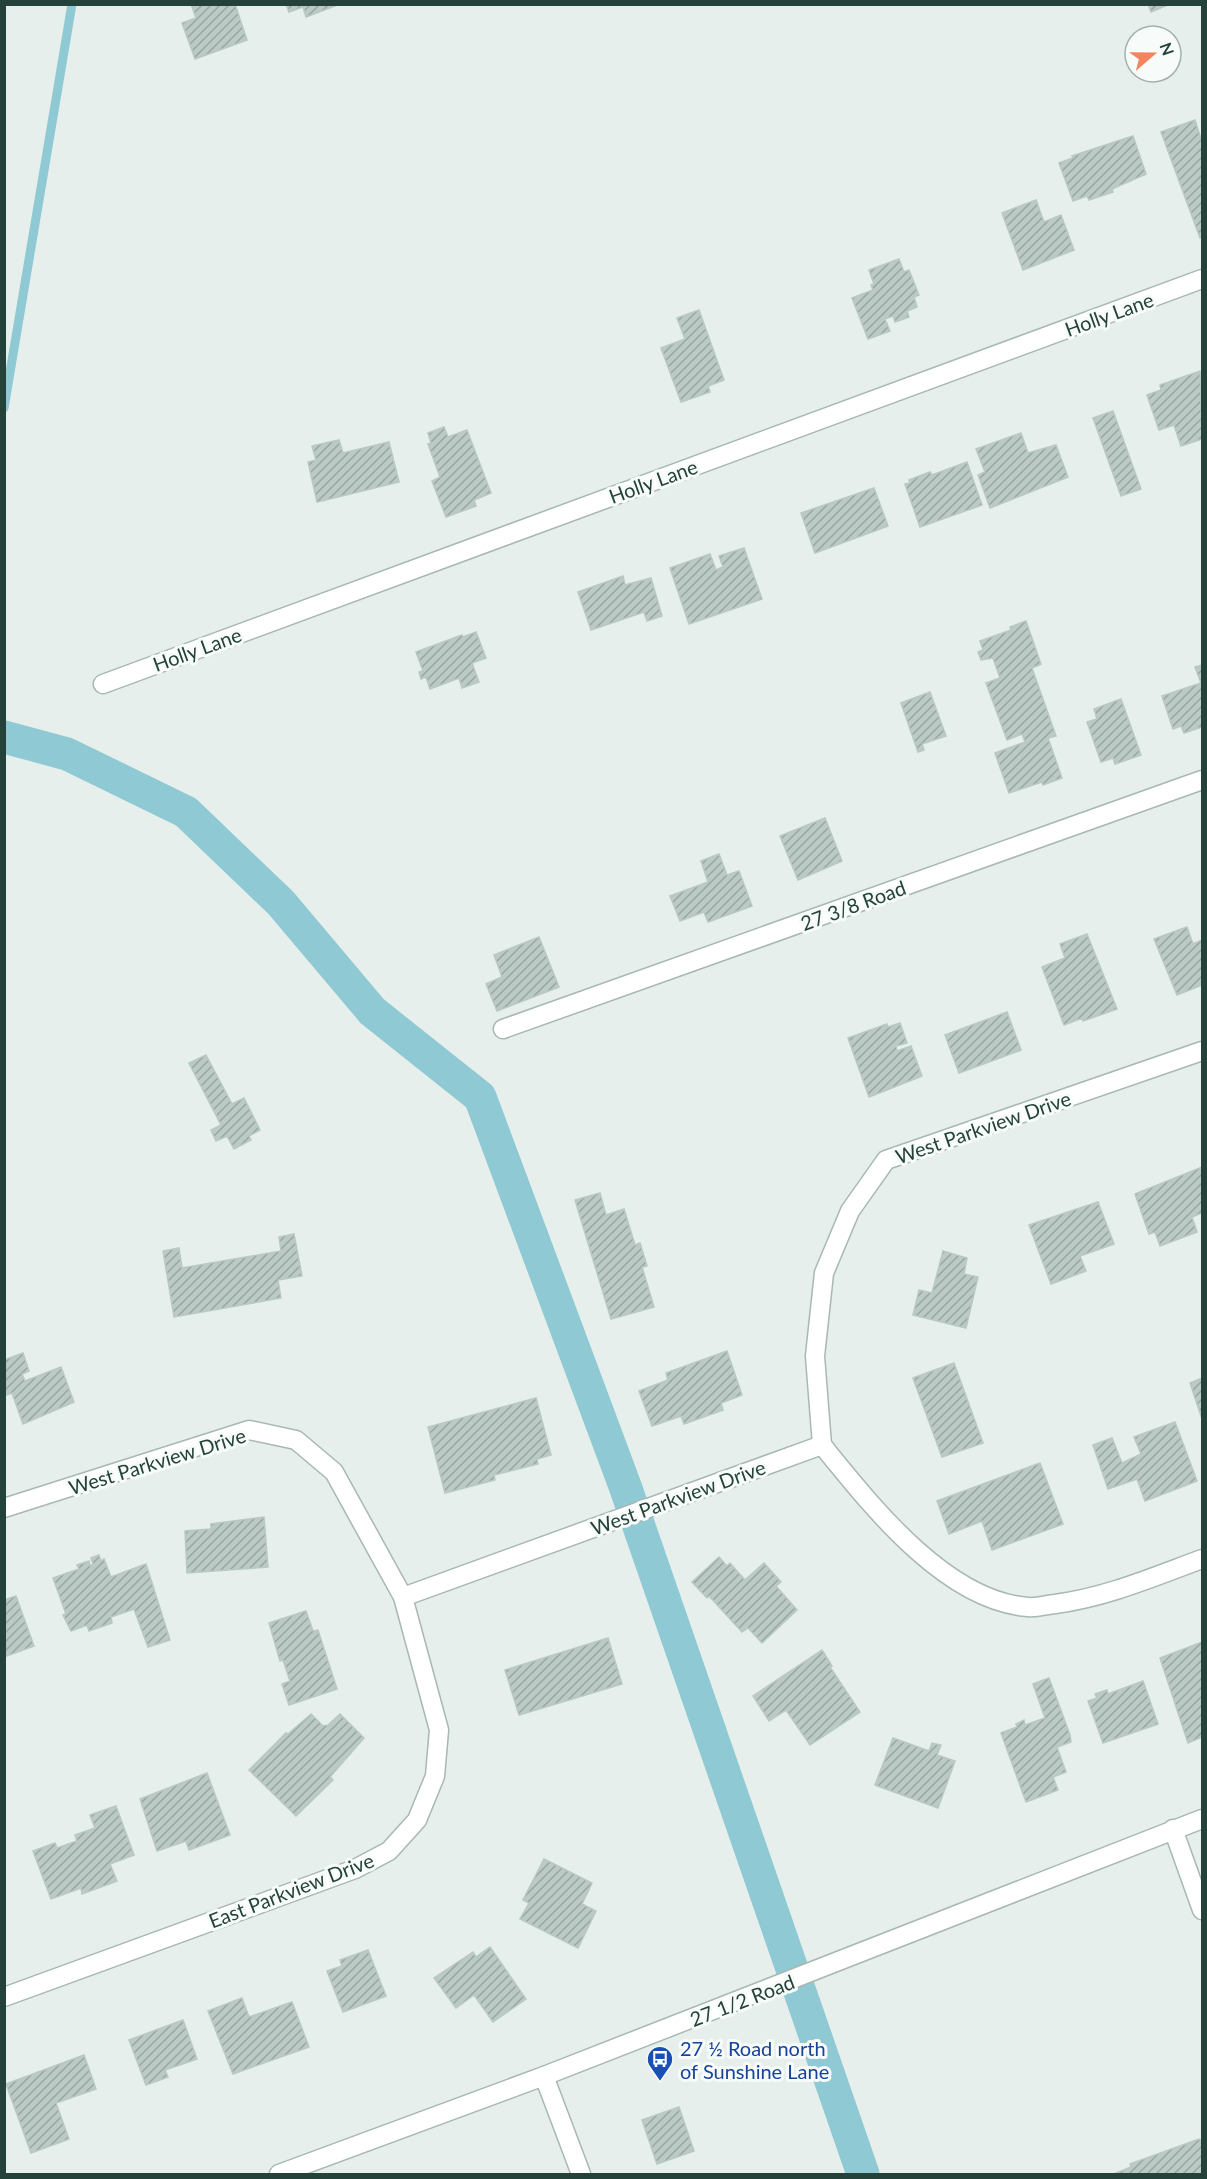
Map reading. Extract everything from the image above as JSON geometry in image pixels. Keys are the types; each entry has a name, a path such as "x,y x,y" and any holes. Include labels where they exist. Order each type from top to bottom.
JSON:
{"street":[{"name":"Holly Lane","path":"103,684 1203,279"},
{"name":"27 3/8 Road","path":"503,1029 1203,780"},
{"name":"West Parkview Drive","path":"4,1508 249,1430 296,1440 334,1472 403,1597 822,1445 815,1356 824,1273 850,1211 886,1160 1203,1051"},
{"path":"822,1445 866,1498 941,1572 980,1594 1028,1607 1092,1599 1203,1559"},
{"name":"East Parkview Drive","path":"4,1997 355,1869 389,1851 417,1820 435,1776 439,1730 403,1597"},
{"name":"27 1/2 Road","path":"279,2175 544,2076 1203,1819"},
{"path":"1173,1829 1203,1910"},
{"path":"544,2076 581,2175"}],"building":[{"path":"191,4 235,4 247,40 195,59 182,23 196,18"},
{"path":"286,4 340,4 306,17 303,7 289,12"},
{"path":"1148,4 1170,4 1151,12"},
{"path":"1195,120 1202,142 1202,237 1200,238 1161,132"},
{"path":"1133,136 1146,174 1112,189 1113,192 1089,200 1087,196 1073,201 1059,163 1073,158 1072,156"},
{"path":"1036,200 1044,222 1061,215 1074,250 1023,270 1002,213"},
{"path":"899,259 904,272 909,270 919,295 914,297 917,307 907,311 909,317 895,322 893,316 885,319 890,331 868,339 852,298 873,290 871,285 874,284 869,270"},
{"path":"699,310 724,380 708,386 710,392 681,402 661,348 685,339 677,318"},
{"path":"1200,371 1202,439 1181,446 1174,425 1159,430 1147,395 1161,390 1160,385"},
{"path":"1113,411 1141,489 1121,496 1093,418"},
{"path":"444,427 448,437 467,430 491,493 474,500 476,506 446,517 432,481 440,477 428,444 431,443 428,433"},
{"path":"1021,433 1028,453 1056,445 1068,477 990,508 978,475 985,472 976,449"},
{"path":"339,440 343,453 389,442 399,482 317,502 308,462 316,460 312,446"},
{"path":"967,462 982,505 920,527 905,484 910,483 909,480 930,472 932,475"},
{"path":"874,488 888,526 815,553 801,513"},
{"path":"744,548 762,599 689,624 670,568 710,554 716,570 723,567 719,556"},
{"path":"623,576 625,585 651,578 662,616 647,621 644,612 591,630 578,592"},
{"path":"1026,621 1041,664 1032,668 1056,736 1048,738 1062,778 1009,793 995,753 1025,742 1022,734 1007,740 986,683 1000,678 993,658 981,660 978,652 983,650 980,641 1011,630 1010,627"},
{"path":"476,632 486,658 472,663 479,682 462,688 459,678 430,689 426,677 421,679 419,672 423,671 416,652"},
{"path":"1202,665 1202,727 1184,733 1181,726 1173,729 1162,696 1201,683 1195,667"},
{"path":"930,692 946,736 922,744 924,750 918,752 901,703"},
{"path":"1121,699 1141,755 1115,764 1113,758 1101,762 1087,722 1097,719 1094,709"},
{"path":"825,818 842,861 798,880 780,836"},
{"path":"719,854 727,875 739,871 752,906 708,922 704,912 680,921 670,896 708,882 701,861"},
{"path":"1187,927 1193,944 1202,940 1202,985 1177,995 1154,939"},
{"path":"1087,934 1117,1009 1064,1025 1042,967 1065,958 1060,944"},
{"path":"539,937 559,987 497,1011 486,984 502,977 494,955"},
{"path":"1007,1012 1021,1050 959,1073 945,1035"},
{"path":"900,1023 907,1043 896,1046 897,1051 911,1046 922,1076 869,1097 848,1038 887,1024 888,1027"},
{"path":"206,1055 232,1104 244,1098 260,1130 249,1136 251,1140 234,1149 227,1136 216,1141 211,1130 221,1125 189,1063"},
{"path":"1202,1167 1202,1213 1192,1217 1197,1232 1160,1246 1155,1232 1149,1234 1135,1194"},
{"path":"600,1193 606,1215 624,1209 635,1245 640,1243 647,1266 642,1267 654,1307 611,1319 575,1200"},
{"path":"1098,1202 1114,1244 1080,1256 1086,1271 1051,1284 1029,1225"},
{"path":"294,1234 302,1276 278,1280 281,1298 174,1317 163,1251 179,1248 182,1268 281,1251 279,1237"},
{"path":"943,1251 967,1258 964,1274 978,1277 966,1328 913,1315 919,1290 932,1293"},
{"path":"727,1351 742,1395 721,1403 723,1410 684,1424 681,1416 652,1426 639,1391 668,1380 666,1373"},
{"path":"23,1353 29,1371 22,1374 25,1381 61,1367 74,1402 23,1424 12,1393 4,1396 4,1360"},
{"path":"954,1363 983,1443 942,1457 913,1378"},
{"path":"1202,1378 1202,1419 1190,1383"},
{"path":"536,1398 551,1455 537,1459 538,1464 494,1475 495,1480 445,1493 428,1427"},
{"path":"1175,1422 1197,1481 1145,1501 1137,1479 1108,1489 1093,1445 1112,1438 1122,1463 1141,1454 1134,1437"},
{"path":"1040,1463 1063,1524 992,1550 982,1521 949,1534 937,1501"},
{"path":"264,1517 268,1567 187,1573 185,1531 211,1529 211,1524"},
{"path":"99,1555 101,1561 104,1559 111,1577 146,1564 170,1640 148,1647 134,1609 111,1617 112,1623 89,1631 87,1625 71,1631 63,1615 66,1614 53,1578 79,1569 77,1565 89,1561 90,1566 93,1564 91,1558"},
{"path":"719,1557 727,1566 730,1563 745,1580 764,1563 781,1582 776,1586 797,1610 762,1643 748,1628 742,1632 709,1596 707,1598 692,1582"},
{"path":"16,1596 34,1646 4,1657 4,1600"},
{"path":"306,1611 313,1631 318,1630 337,1689 289,1705 282,1684 290,1681 283,1660 280,1661 269,1623"},
{"path":"608,1638 622,1684 519,1715 505,1670"},
{"path":"1202,1642 1202,1737 1188,1743 1160,1658"},
{"path":"822,1650 832,1666 830,1667 860,1712 810,1745 786,1710 769,1721 753,1696"},
{"path":"1049,1678 1070,1735 1071,1742 1057,1747 1066,1772 1053,1777 1058,1790 1026,1802 1001,1733 1017,1727 1016,1724 1024,1720 1025,1725 1045,1718 1033,1684"},
{"path":"1143,1681 1158,1724 1103,1743 1088,1701 1097,1698 1095,1694 1107,1690 1108,1694"},
{"path":"311,1714 323,1726 328,1725 340,1714 364,1738 330,1777 333,1780 296,1816 249,1770 286,1733 288,1734"},
{"path":"893,1738 929,1751 932,1743 941,1745 937,1755 955,1761 938,1808 875,1785"},
{"path":"207,1773 230,1835 189,1850 186,1841 157,1851 140,1799"},
{"path":"116,1806 134,1855 110,1864 117,1881 82,1894 81,1888 51,1899 33,1851 55,1843 57,1848 77,1841 75,1835 95,1828 90,1815"},
{"path":"544,1859 592,1883 582,1904 596,1911 578,1948 520,1919 529,1903 523,1900"},
{"path":"490,1947 526,1999 493,2022 474,1995 456,2008 434,1978 473,1952 476,1957"},
{"path":"368,1950 386,1996 343,2012 327,1971 342,1966 340,1960"},
{"path":"242,1998 249,2017 292,2002 309,2047 233,2074 208,2011"},
{"path":"183,2020 197,2059 165,2070 168,2077 146,2085 129,2040"},
{"path":"84,2055 96,2089 56,2103 69,2139 31,2153 6,2084"},
{"path":"679,2107 694,2151 657,2164 642,2120"},
{"path":"1199,2139 1202,2141 1202,2174 1114,2174 1131,2167 1130,2164"}],"waterway":[{"path":"4,408 72,4"},
{"path":"4,737 67,754 186,812 281,903 372,1011 480,1097 625,1486 863,2174"}],"place":[{"name":"27 ½ Road north of Sunshine Lane","path":"660,2082"}]}
